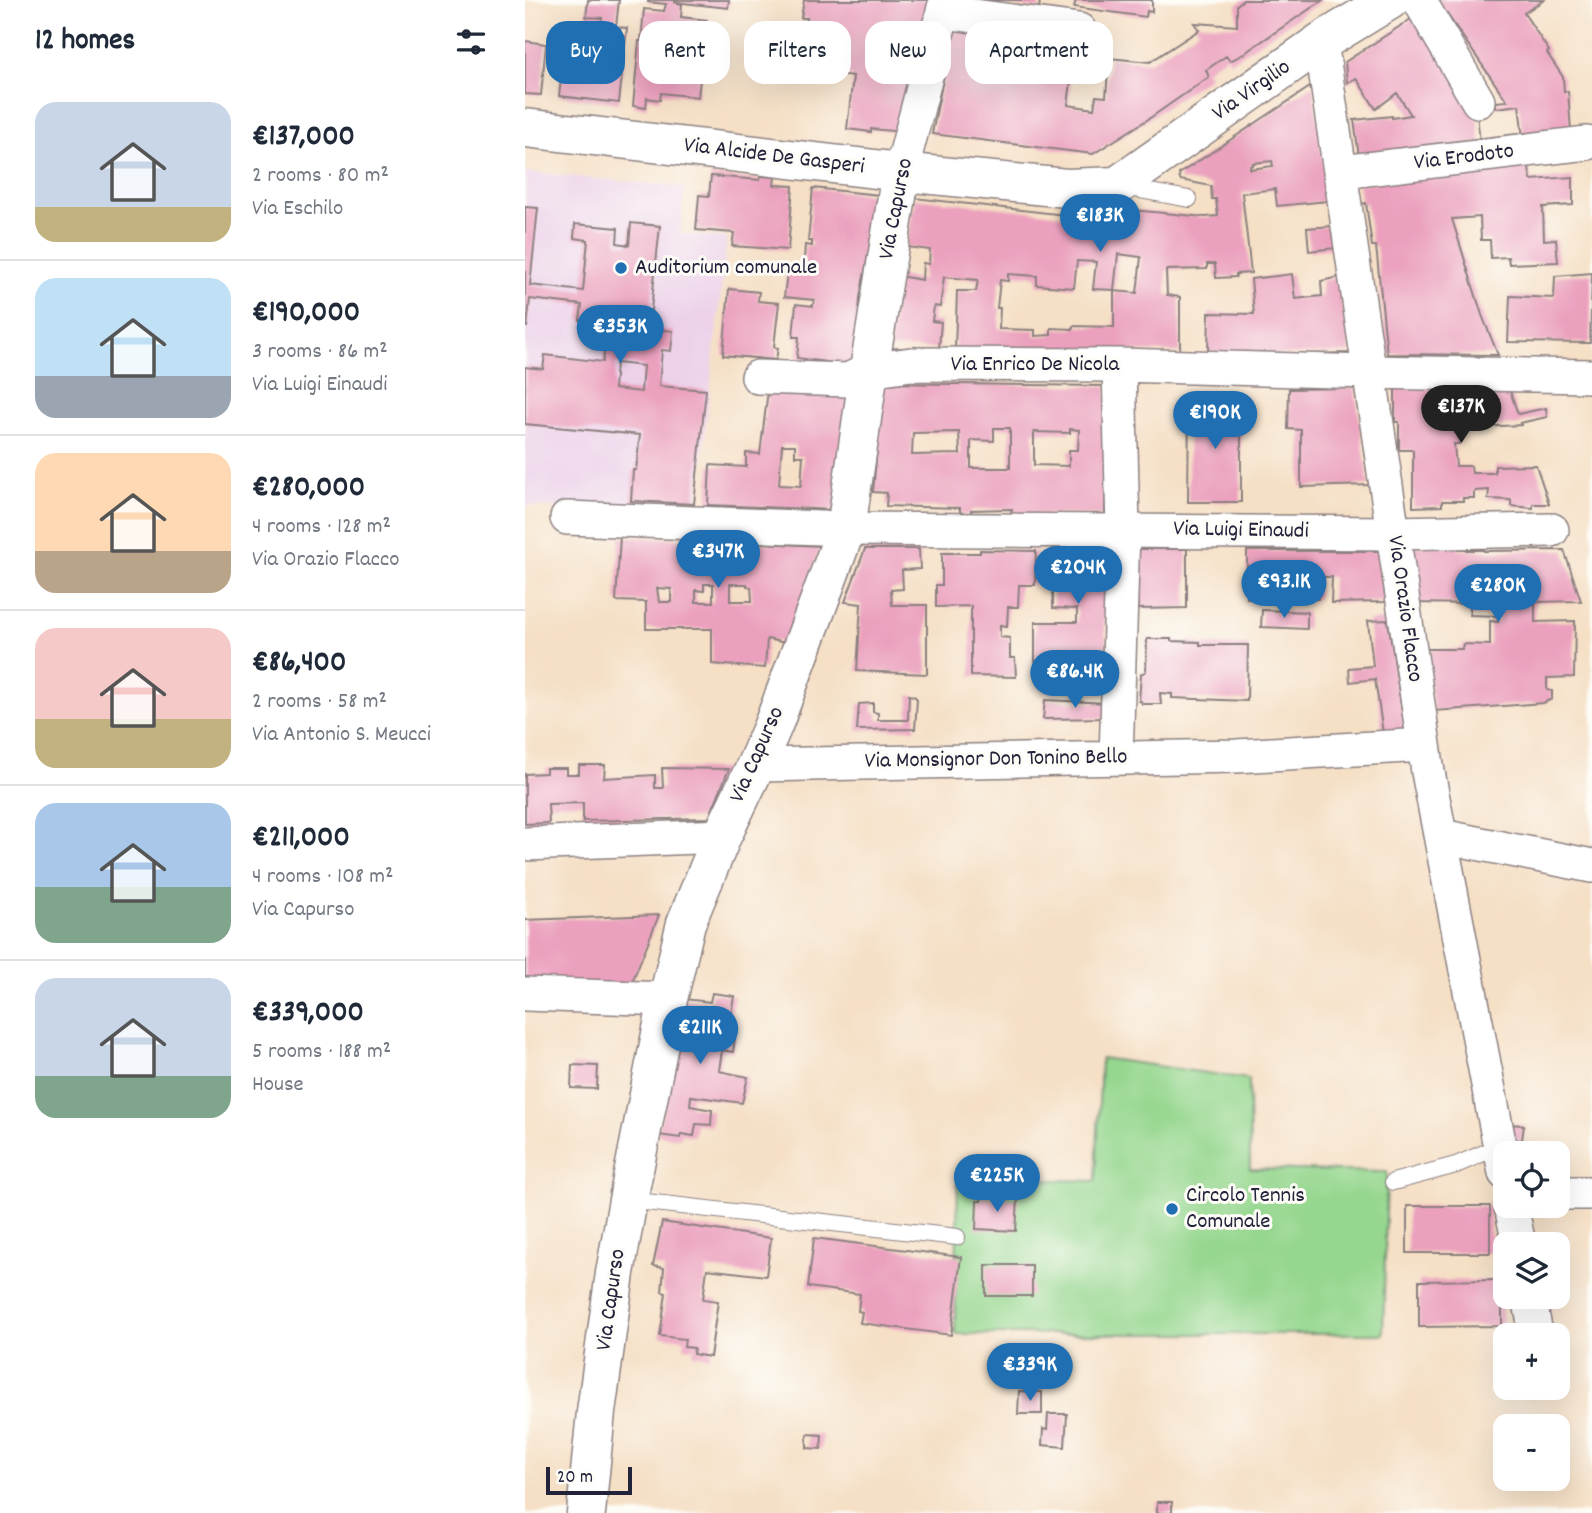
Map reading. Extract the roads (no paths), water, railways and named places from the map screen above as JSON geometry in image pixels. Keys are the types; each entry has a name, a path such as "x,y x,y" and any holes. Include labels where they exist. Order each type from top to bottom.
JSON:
{"street":[{"name":"Via Virgilio","path":"1117,186 1321,42 1390,0"},
{"path":"1419,0 1478,101"},
{"path":"945,6 1029,21"},
{"name":"Via Capurso","path":"586,1513 615,1273 668,999 686,923 774,723 846,529 901,172 945,6"},
{"name":"Via Orazio Flacco","path":"1321,42 1425,745 1500,1141"},
{"name":"Via Alcide De Gasperi","path":"525,128 901,172 1067,188 1117,186"},
{"name":"Via Erodoto","path":"1341,172 1590,144"},
{"name":"Via Enrico De Nicola","path":"758,377 848,380 869,370 911,364 1119,365 1592,376"},
{"path":"1116,758 1123,530 1119,365"},
{"name":"Via Luigi Einaudi","path":"567,518 846,529 1393,533 1552,530"},
{"name":"Via Monsignor Don Tonino Bello","path":"756,765 1236,756 1425,745"},
{"path":"525,844 722,836"},
{"path":"1441,836 1592,866"},
{"path":"525,994 668,999"},
{"path":"1570,1193 1592,1193"}],"lane":[{"name":"Via Alcide De Gasperi","path":"1117,186 1189,199"},
{"path":"1393,1182 1456,1165 1493,1160"},
{"path":"628,1200 957,1237"}],"place":[{"name":"Auditorium comunale","path":"621,268"},
{"name":"Circolo Tennis Comunale","path":"1172,1209"}]}
